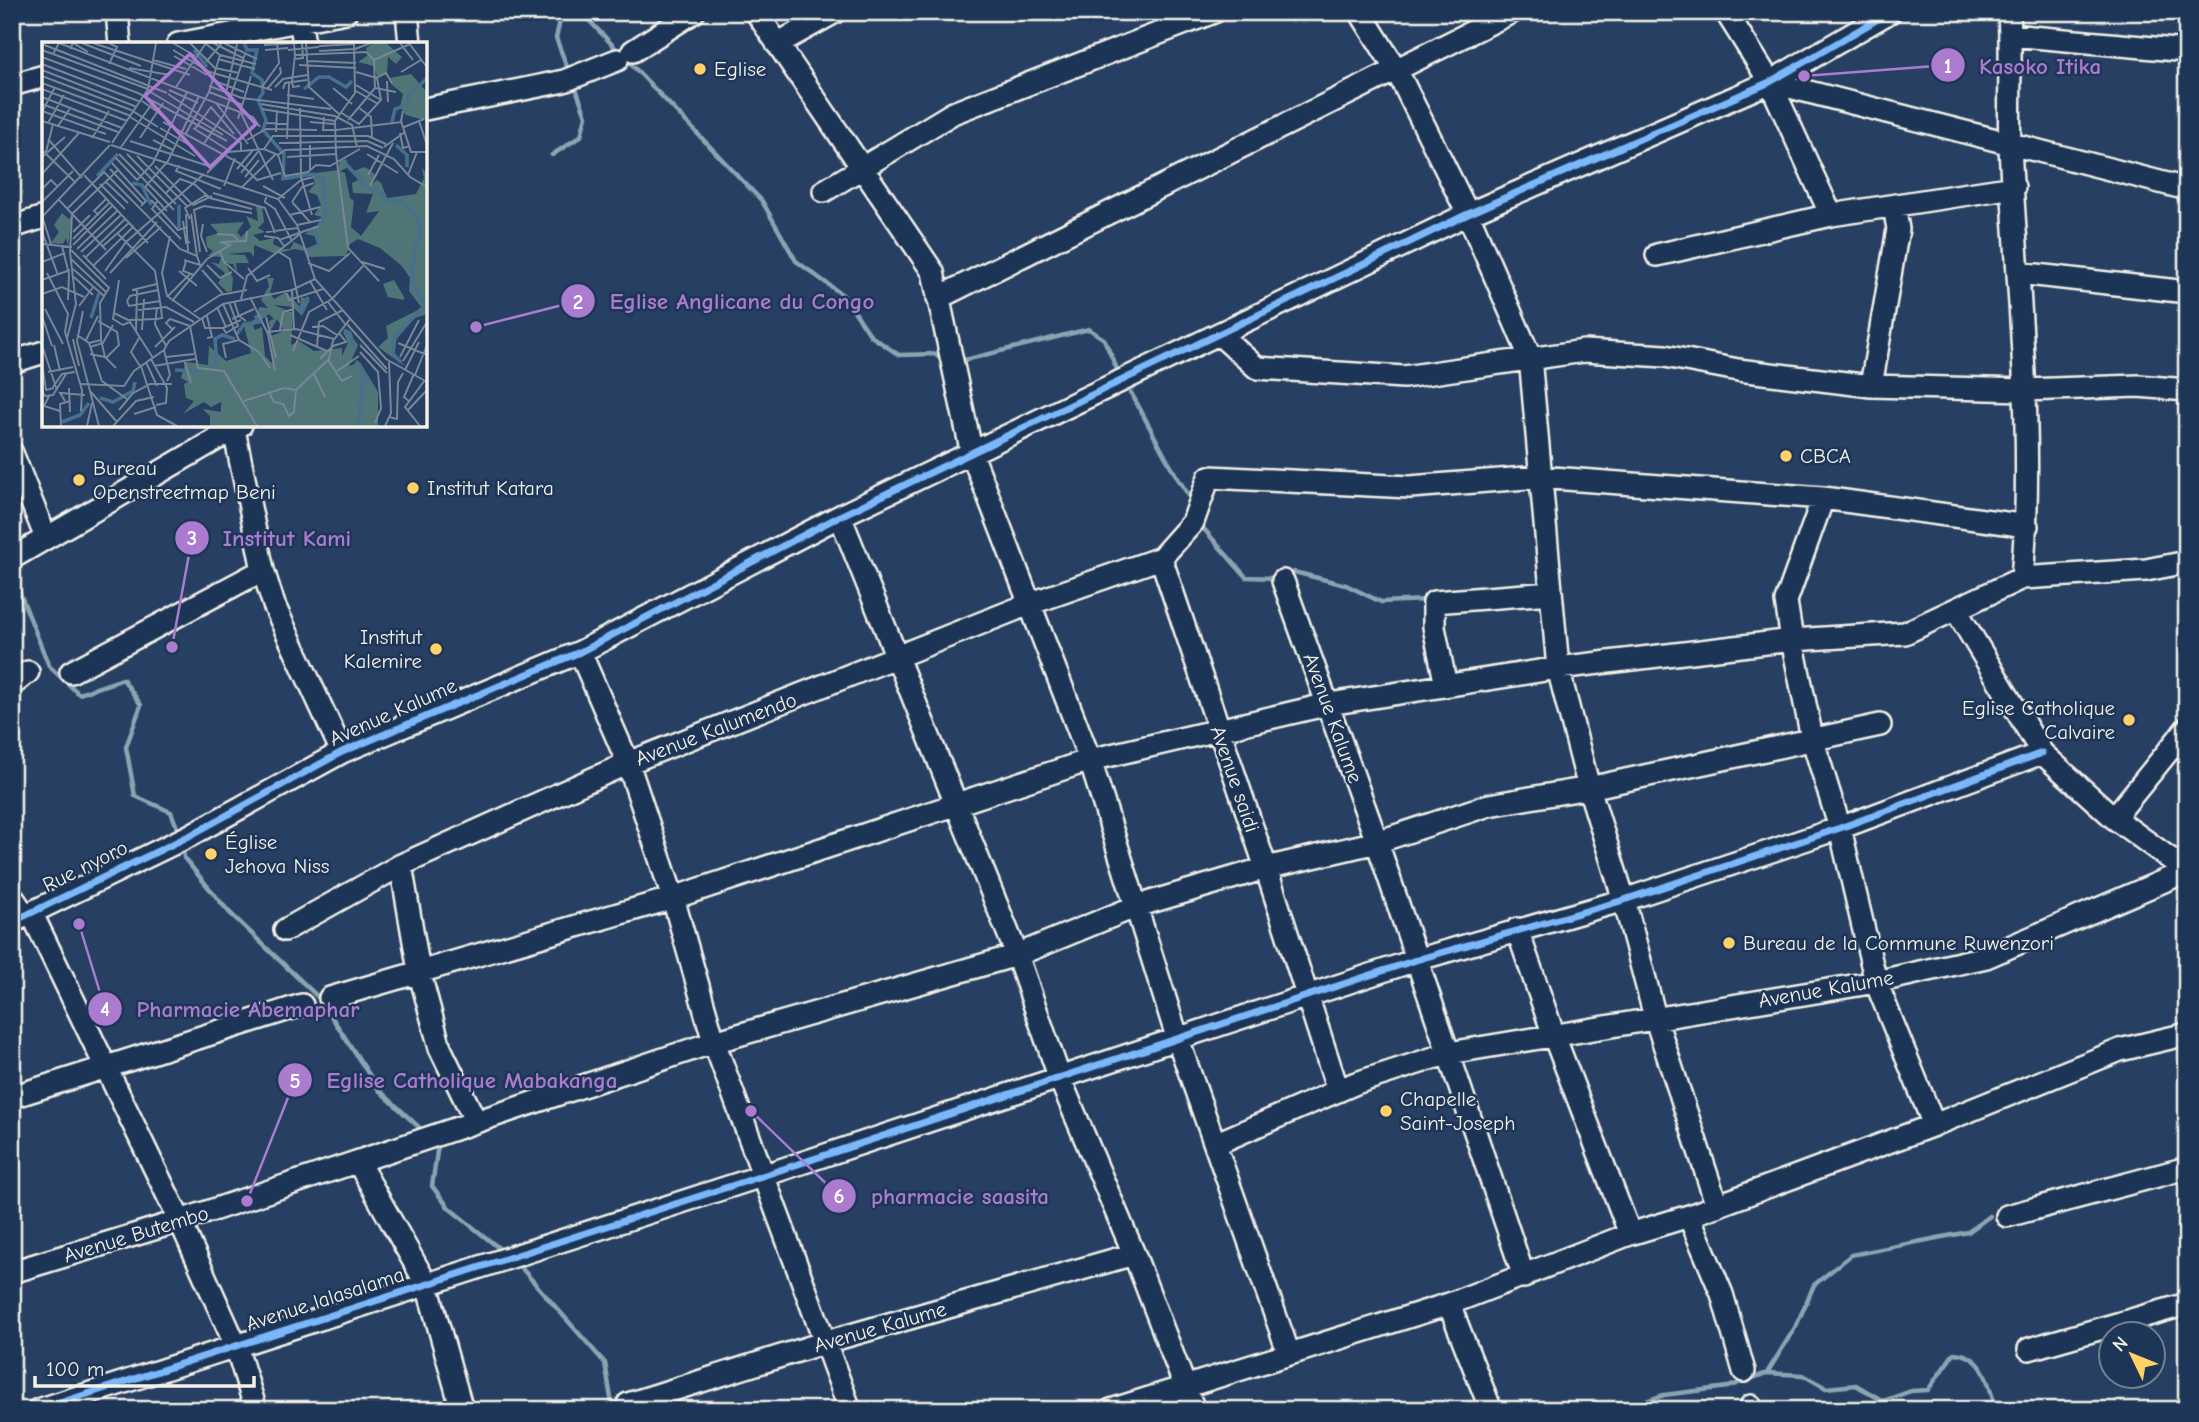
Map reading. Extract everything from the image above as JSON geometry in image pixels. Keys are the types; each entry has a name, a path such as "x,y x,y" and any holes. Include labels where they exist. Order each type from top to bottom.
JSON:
{"street":[{"path":"117,12 121,42"},
{"path":"187,42 300,16 346,12"},
{"path":"407,12 410,42"},
{"path":"427,109 572,78 625,56 694,12"},
{"path":"756,12 864,166 933,272 972,454 1032,603 1090,760 1178,1040 1289,1354"},
{"path":"777,44 835,12"},
{"path":"1360,12 1397,71 1468,214 1530,357 1558,668 1588,788 1624,900 1654,1017 1717,1206"},
{"path":"938,298 1512,12"},
{"path":"1726,12 1770,82 1831,215"},
{"name":"Avenue Kalume","path":"182,839 342,752 580,652 840,516 1468,214 1770,82 1890,12"},
{"path":"2009,12 2010,145 2025,390 2027,526 2022,578"},
{"path":"824,191 953,113 1206,14"},
{"path":"300,16 304,42"},
{"path":"2011,35 2187,51"},
{"path":"12,85 42,77"},
{"path":"1770,82 2187,189"},
{"path":"1657,255 1831,215 2014,187"},
{"path":"1871,386 1898,229 1894,206"},
{"path":"12,227 42,218"},
{"path":"2018,273 2187,292"},
{"path":"1220,335 1257,368 1404,377 1584,351 1665,356 1738,370 1871,386 2025,390 2138,386 2187,390"},
{"path":"12,362 42,353"},
{"path":"14,557 236,427 263,570 274,605 342,752"},
{"path":"12,453 46,538"},
{"path":"1161,558 1193,522 1209,477 1410,488 1539,477 1823,498 2027,526"},
{"path":"1823,498 1786,601 1792,640 1812,738 1840,828 1876,982 1934,1125"},
{"path":"840,516 899,657 1017,956 1060,1079 1134,1254 1194,1410"},
{"name":"Avenue Kalumendo","path":"285,930 401,865 628,763 1032,603 1161,558"},
{"name":"Avenue saidi","path":"1161,558 1309,995 1338,1091"},
{"path":"330,998 673,898 1090,760 1329,704 1446,685 1558,668 1792,640 1905,633 2022,578 2146,570 2187,562"},
{"path":"71,672 263,570"},
{"name":"Avenue Kalume","path":"1283,581 1377,842 1524,1277"},
{"path":"1446,685 1434,627 1434,602 1551,593"},
{"path":"1956,610 2042,753 2114,818 2187,871"},
{"path":"580,652 628,763 673,898 714,1042 850,1410"},
{"name":"Avenue Butembo","path":"12,1272 180,1221 714,1042 1017,956 1137,906 1266,868 1377,842 1489,805 1588,788 1880,725"},
{"path":"2114,818 2187,728"},
{"name":"Avenue lalasalama","path":"38,1410 1060,1079 1416,960 1624,900 1840,828 2042,753"},
{"name":"Rue nyoro","path":"23,916 182,839"},
{"path":"401,865 419,971 440,1048 476,1122"},
{"name":"Avenue Kalume","path":"1215,1144 1338,1091 1449,1053 1876,982 1986,957 2187,871"},
{"path":"12,896 104,1066 180,1221 236,1346 256,1410"},
{"path":"1517,929 1554,1036 1630,1234"},
{"path":"12,1097 302,1005"},
{"path":"1111,1410 1449,1304 1630,1234 1717,1206 1934,1125 2120,1050 2187,1034"},
{"path":"358,1162 427,1285 462,1410"},
{"path":"2007,1216 2187,1168"},
{"path":"1689,1216 1722,1294 1744,1371"},
{"name":"Avenue Kalume","path":"628,1404 826,1342 1134,1254"},
{"path":"1449,1304 1491,1410"},
{"path":"2029,1349 2187,1304"}],"waterway":[{"path":"562,12 556,38 569,72"},
{"path":"581,12 762,201 796,261 844,296 871,336 899,355 935,354 945,363"},
{"path":"552,155 581,136 586,116 574,83"},
{"path":"957,362 1089,329 1104,339 1119,374"},
{"path":"1131,393 1192,500"},
{"path":"1201,521 1203,528 1246,577 1277,578"},
{"path":"1285,576 1294,572 1346,585 1381,602 1427,600"},
{"path":"12,573 49,666 79,694 123,679 141,705 126,747 135,796 171,812 180,835"},
{"path":"183,847 184,858 229,912 320,999 379,1090 423,1131"},
{"path":"434,1142 438,1145 432,1186 449,1208 505,1253"},
{"path":"1620,1410 1664,1395 1728,1387 1767,1373 1796,1326 1814,1285 1851,1255 1968,1232 1990,1216"},
{"path":"517,1263 605,1363 613,1410"},
{"path":"1767,1373 1803,1375 1826,1388 1856,1385 1883,1401 1911,1391 1928,1390 1954,1353 1965,1355 1979,1365 1988,1381 1996,1410"},
{"path":"1562,1410 1596,1405 1607,1410"}],"cycle path":[{"path":"12,922 189,836 342,752 580,652 840,516 1468,214 1770,82 1890,12"},
{"path":"38,1410 765,1175 1416,960 1624,900 1840,828 2042,753"}],"place":[{"name":"Eglise","path":"700,69"},
{"name":"Kasoko Itika","path":"1804,76"},
{"name":"Eglise Anglicane du Congo","path":"476,327"},
{"name":"CBCA","path":"1786,456"},
{"name":"Bureau Openstreetmap Beni","path":"79,480"},
{"name":"Institut Katara","path":"413,488"},
{"name":"Institut Kami","path":"172,647"},
{"name":"Institut Kalemire","path":"436,649"},
{"name":"Eglise Catholique Calvaire","path":"2129,720"},
{"name":"Église Jehova Niss","path":"211,854"},
{"name":"Pharmacie Abemaphar","path":"79,924"},
{"name":"Bureau de la Commune Ruwenzori","path":"1729,943"},
{"name":"pharmacie saasita","path":"751,1111"},
{"name":"Chapelle Saint-Joseph","path":"1386,1111"},
{"name":"Eglise Catholique Mabakanga","path":"247,1201"}]}
